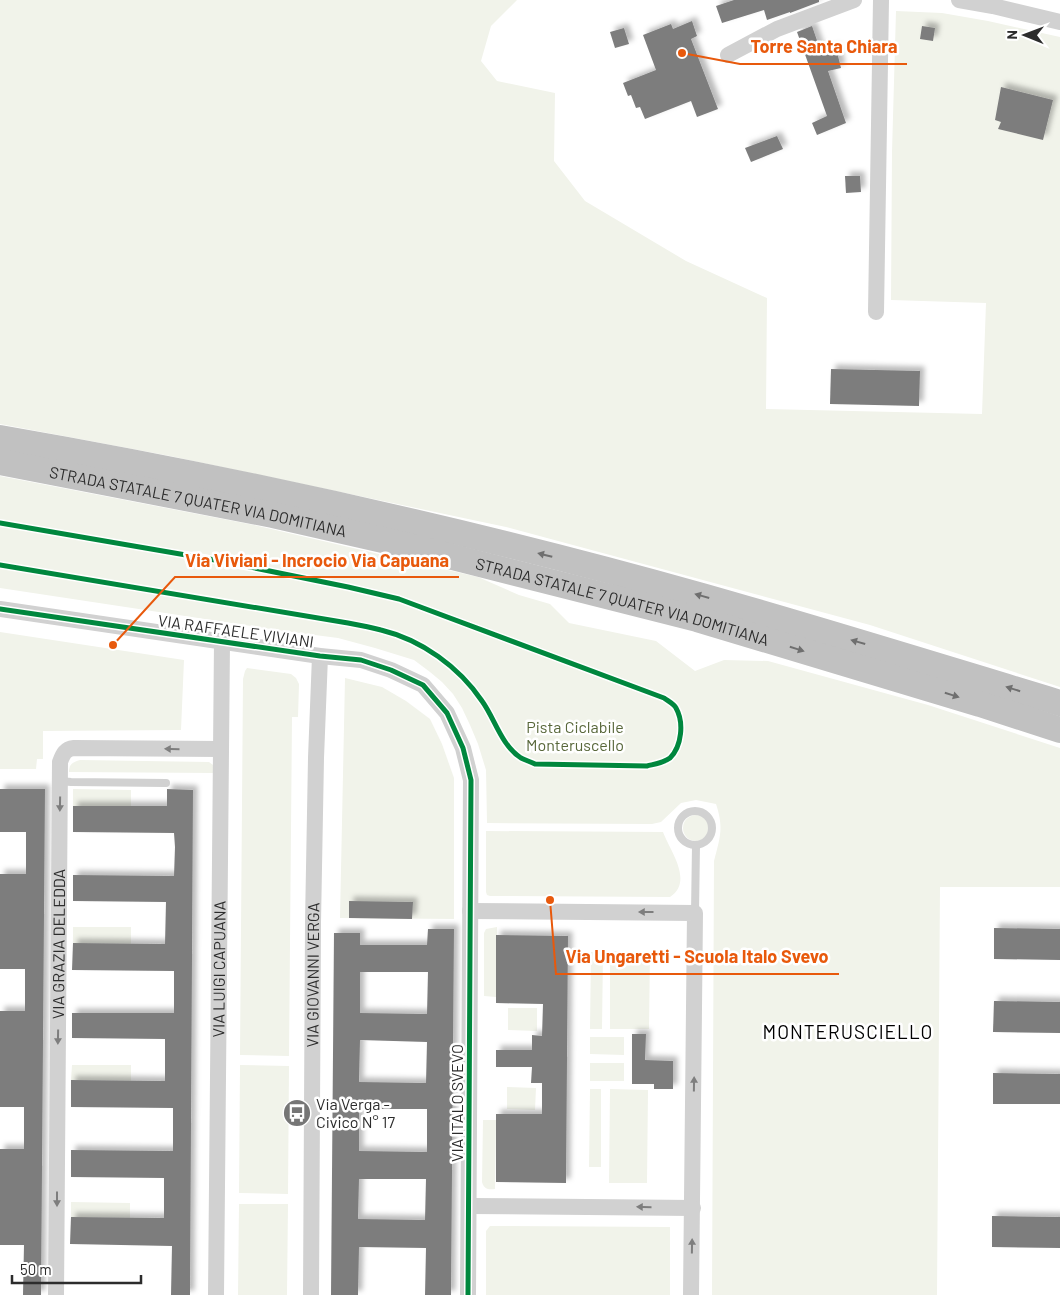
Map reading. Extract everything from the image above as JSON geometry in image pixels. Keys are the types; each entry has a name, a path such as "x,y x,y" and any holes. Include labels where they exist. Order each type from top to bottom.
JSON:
{"highway":[{"name":"STRADA STATALE 7 QUATER VIA DOMITIANA","path":"0,438 148,465 284,493 556,558 702,596 1060,703"},
{"name":"STRADA STATALE 7 QUATER VIA DOMITIANA","path":"0,462 273,514 697,619 1060,730"}],"street":[{"path":"728,55 777,29 854,0"},
{"path":"876,312 881,0"},
{"path":"959,0 1060,22"},
{"name":"VIA RAFFAELE VIVIANI","path":"0,610 320,656 361,660 391,670 423,685 448,713 463,748 472,780 470,911"},
{"name":"VIA LUIGI CAPUANA","path":"216,1295 222,642"},
{"name":"VIA GIOVANNI VERGA","path":"311,1295 316,758 320,656"},
{"name":"VIA GRAZIA DELEDDA","path":"56,1295 60,762 64,752 69,748 221,750"},
{"path":"470,911 695,913 691,1295"},
{"name":"VIA ITALO SVEVO","path":"468,1295 470,911"},
{"path":"469,1206 693,1208"}],"lane":[{"path":"60,781 166,783"},
{"path":"692,811 703,812 710,820 712,826 710,836 702,844 696,845 685,842 679,833 678,827 682,817 692,811"},
{"path":"695,913 696,845"}],"green space":[{"path":"0,0 517,0 491,26 481,61 497,81 555,93 554,161 585,201 686,261 767,298 766,409 982,414 986,303 891,300 892,152 896,11 942,13 1060,37 1060,687 870,625 506,527 170,456 0,424"},
{"name":"Pista Ciclabile Monteruscello","path":"0,476 254,525 478,577 519,595 550,604 569,623 656,641 695,671 724,660 768,661 928,705 1060,748 1060,887 940,887 937,1295 712,1295 714,861 720,827 716,804 696,800 681,803 661,822 652,824 487,823 486,770 470,725 453,694 442,682 414,660 338,638 0,588"},
{"path":"0,632 184,660 181,730 43,731 43,759 37,759 36,769 0,769"},
{"path":"247,668 291,674 299,684 298,717 292,717 289,1056 240,1055 243,679"},
{"path":"345,678 382,687 406,701 430,719 442,744 454,778 454,919 340,918"},
{"path":"80,760 209,762 213,765 213,773 69,772 72,764"},
{"path":"73,789 131,790 131,806 73,806"},
{"path":"696,815 705,819 709,828 705,837 696,841 687,837 683,828 687,819"},
{"path":"486,831 663,832 678,866 680,883 677,890 670,897 490,896 486,892"},
{"path":"73,927 131,927 131,944 73,943"},
{"path":"497,927 496,997 484,996 484,933 486,929"},
{"path":"610,951 650,952 649,1029 610,1029"},
{"path":"591,952 603,952 602,1029 590,1029"},
{"path":"508,1008 537,1008 537,1031 508,1030"},
{"path":"590,1037 624,1037 624,1055 590,1054"},
{"path":"590,1063 624,1063 624,1081 590,1081"},
{"path":"72,1065 131,1065 131,1081 71,1080"},
{"path":"240,1065 289,1066 288,1194 239,1193"},
{"path":"507,1087 536,1088 535,1110 507,1109"},
{"path":"590,1089 601,1089 601,1167 589,1167"},
{"path":"610,1089 648,1090 647,1183 609,1183"},
{"path":"483,1120 496,1120 495,1189 487,1188 482,1182"},
{"path":"71,1202 130,1203 130,1218 71,1217"},
{"path":"239,1204 288,1204 287,1295 238,1295"},
{"path":"490,1226 670,1227 670,1295 486,1295 486,1231"}],"building":[{"path":"734,0 819,0 819,2 767,20 764,10 722,23 716,6"},
{"path":"692,21 697,36 691,39 718,109 697,117 691,101 645,119 640,107 636,108 631,95 628,96 623,83 656,70 643,35 671,24 673,29"},
{"path":"812,26 821,52 836,48 841,68 828,71 846,123 817,135 812,123 827,116 797,32"},
{"path":"922,26 935,28 933,41 920,39"},
{"path":"624,28 629,44 615,48 610,32"},
{"path":"1001,87 1053,100 1043,140 998,129 1001,122 995,120"},
{"path":"777,136 783,149 751,162 745,148"},
{"path":"845,176 860,176 861,192 846,193"},
{"path":"831,369 920,371 919,406 830,404"},
{"path":"0,789 45,789 41,1295 23,1295 24,1245 0,1245 0,1149 24,1149 24,1107 0,1107 0,1011 25,1011 25,969 0,969 0,874 26,874 26,832 0,832"},
{"path":"167,789 193,790 190,1295 171,1295 172,1246 70,1244 71,1217 164,1218 164,1178 71,1177 71,1150 173,1151 173,1108 71,1107 71,1080 165,1081 165,1039 72,1038 72,1013 174,1013 174,971 72,970 73,943 165,944 166,902 73,901 73,875 174,876 174,833 73,832 73,806 167,806"},
{"path":"349,901 413,902 412,919 349,918"},
{"path":"994,928 1060,929 1060,960 994,959"},
{"path":"428,929 454,929 451,1295 425,1295 426,1248 359,1247 358,1295 331,1295 334,933 360,933 360,945 427,945","holes":["360,972 428,972 427,1014 360,1013","360,1040 427,1042 426,1083 359,1082","359,1109 427,1109 427,1152 359,1151","359,1179 426,1179 425,1220 358,1219"]},
{"path":"496,935 568,936 566,1183 496,1182 496,1114 542,1114 542,1083 531,1083 532,1067 496,1067 496,1050 532,1050 532,1035 542,1036 543,1004 496,1003"},
{"path":"994,1001 1060,1002 1060,1033 993,1032"},
{"path":"632,1034 646,1034 645,1060 673,1061 673,1089 654,1089 654,1084 632,1084"},
{"path":"993,1073 1060,1074 1060,1104 993,1104"},
{"path":"992,1216 1060,1217 1060,1248 992,1247"}],"cycle path":[{"path":"0,523 215,560 399,599 664,698 674,705 679,714 681,734 677,747 670,758 647,766 535,764 514,753 503,739 482,701 451,666 425,648 396,635 348,623 0,565"},
{"path":"0,609 320,656 361,660 391,670 423,685 447,713 463,748 471,780 468,1295"}],"place":[{"name":"Torre Santa Chiara","path":"682,53"},
{"name":"Via Viviani - Incrocio Via Capuana","path":"113,645"},
{"name":"Via Ungaretti - Scuola Italo Svevo","path":"550,900"},
{"name":"Via Verga - Civico N° 17","path":"297,1113"}],"district":[{"name":"MONTERUSCIELLO","path":"848,1032"}]}
